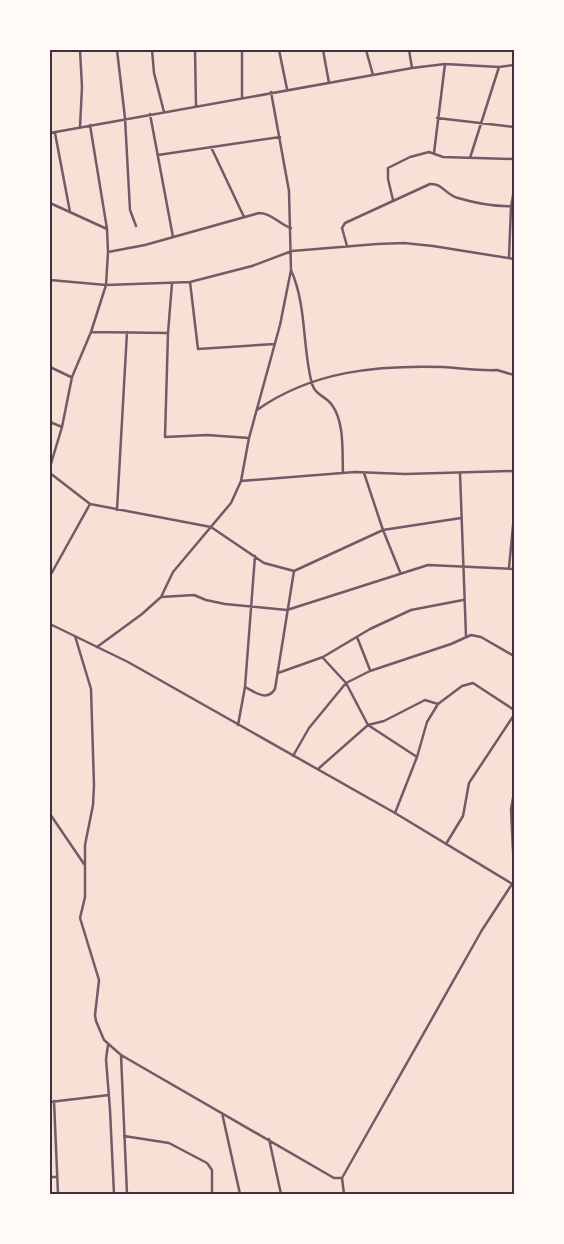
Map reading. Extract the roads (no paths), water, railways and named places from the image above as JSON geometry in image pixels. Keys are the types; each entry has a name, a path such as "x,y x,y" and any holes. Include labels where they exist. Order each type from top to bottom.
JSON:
{"street":[{"path":"80,50 82,87 80,127"},
{"path":"117,50 125,118 130,210 136,226"},
{"path":"152,50 154,73 164,112"},
{"path":"195,50 196,106"},
{"path":"242,50 242,97"},
{"path":"279,50 286,90"},
{"path":"323,50 329,83"},
{"path":"366,50 373,75"},
{"path":"409,50 412,68"},
{"path":"434,153 445,64"},
{"path":"50,133 125,118 412,68 445,64 499,67 514,65"},
{"path":"470,158 499,67"},
{"path":"97,647 142,614 161,597 173,572 231,503 241,481 249,438 275,344 291,270 289,191 271,92"},
{"path":"150,114 173,237"},
{"path":"437,118 514,127"},
{"path":"50,467 62,427 72,377 91,332 106,285 107,229 90,125"},
{"path":"55,132 70,212"},
{"path":"158,155 280,137"},
{"path":"211,147 244,217"},
{"path":"394,200 388,180 388,168 410,157 423,153 434,153 442,157 514,159"},
{"path":"348,247 343,225 394,200 436,183 456,198 512,207"},
{"path":"509,257 514,190"},
{"path":"50,202 107,229"},
{"path":"108,252 264,213 280,225 291,228"},
{"path":"50,280 106,285 190,282 252,266 292,251 404,243 514,259"},
{"path":"291,270 303,317 312,384 318,395 330,403 336,412 340,429 343,473"},
{"path":"172,282 168,333 165,436 207,434 249,438"},
{"path":"190,282 198,349 275,344"},
{"path":"91,332 168,333"},
{"path":"117,510 127,332"},
{"path":"50,366 72,377"},
{"path":"256,411 286,391 358,370 389,366 497,370 514,375"},
{"path":"50,422 62,427"},
{"path":"241,481 343,473 514,471"},
{"path":"50,473 90,504 211,526 273,567 294,571 383,530 462,518"},
{"path":"364,473 383,530 400,572"},
{"path":"460,473 463,600 466,636"},
{"path":"50,576 90,504"},
{"path":"509,568 514,515"},
{"path":"238,725 245,687 254,556"},
{"path":"161,597 194,594 206,600 249,607 287,610 428,564 514,569"},
{"path":"245,687 268,696 275,689 294,571"},
{"path":"278,673 323,658 377,624 411,610 463,600"},
{"path":"50,624 128,662 395,813 512,884"},
{"path":"75,636 92,699 94,785 93,805 85,845 85,897 80,918 99,980 95,1015 101,1034 108,1045 121,1055 334,1178 342,1178"},
{"path":"293,756 309,728 346,683 370,671 451,644 466,636 481,637 514,656"},
{"path":"357,637 370,671"},
{"path":"323,658 346,683 368,725 417,758"},
{"path":"395,813 417,758 427,722 438,704 462,686 473,683 514,710"},
{"path":"318,770 368,725 384,721 425,700 438,704"},
{"path":"445,845 463,816 469,783 514,715"},
{"path":"514,793 511,809 514,871"},
{"path":"50,814 85,865"},
{"path":"344,1194 342,1178 482,930 514,881"},
{"path":"108,1045 106,1059 114,1194"},
{"path":"121,1055 127,1194"},
{"path":"58,1194 52,1101 72,1101 109,1095"},
{"path":"222,1112 240,1194"},
{"path":"124,1136 169,1142 207,1162 212,1170 212,1194"},
{"path":"268,1139 280,1194"},
{"path":"50,1177 56,1176"}]}
